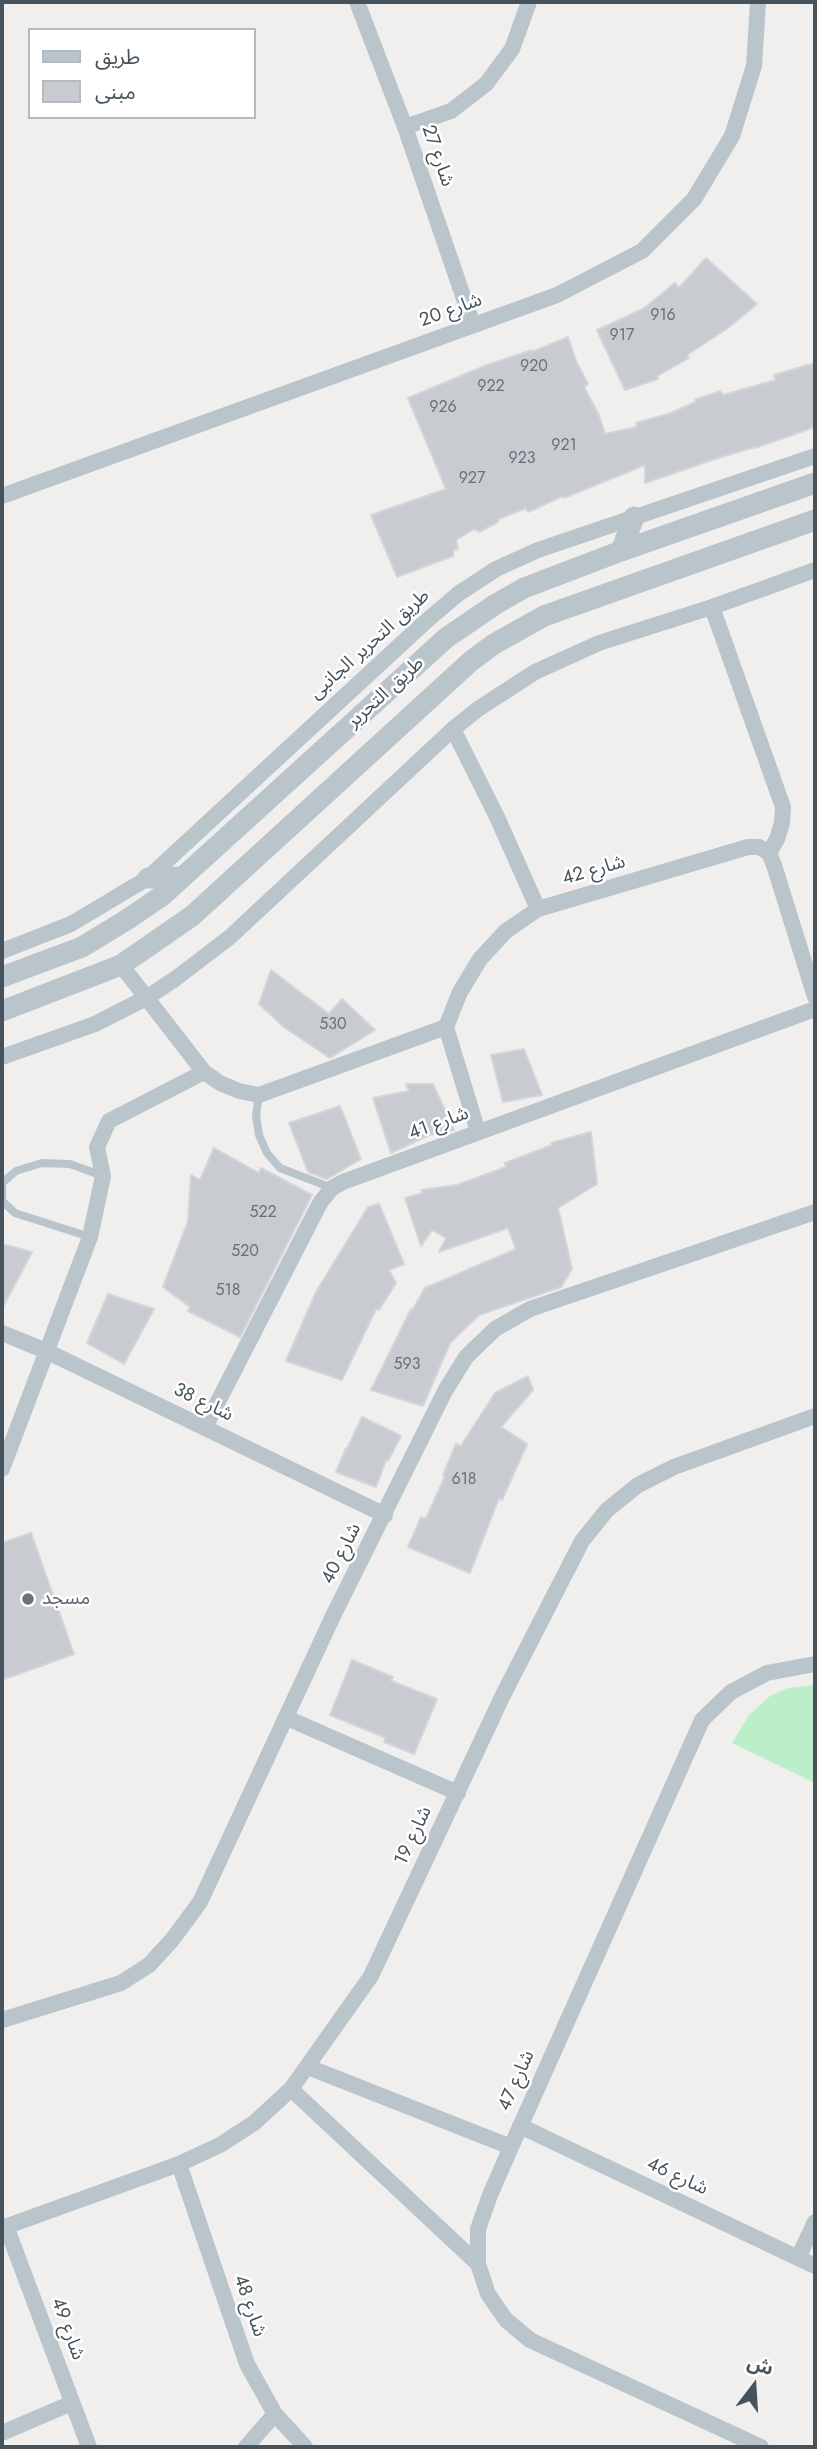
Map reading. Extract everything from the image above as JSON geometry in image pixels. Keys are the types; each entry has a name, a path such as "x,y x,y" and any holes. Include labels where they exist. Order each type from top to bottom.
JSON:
{"street":[{"name":"شارع 27","path":"357,2 405,127 473,325"},
{"path":"405,127 451,111 486,84 512,49 529,2"},
{"name":"شارع 20","path":"2,496 557,295 642,251 694,199 732,136 754,66 758,2"},
{"name":"طريق التحرير الجانبى","path":"2,951 71,925 148,878 378,665 458,594 496,569 538,550 815,456"},
{"name":"طريق التحرير","path":"2,977 82,947 163,895 446,638 524,588 815,483"},
{"path":"780,495 773,500 769,513 775,525 787,530"},
{"path":"621,551 634,517"},
{"name":"طريق التحرير","path":"2,1011 121,965 192,916 471,661 494,644 544,616 815,520"},
{"path":"705,521 720,533 723,546 721,553"},
{"path":"2,1057 69,1035 146,998 185,973 230,937 453,729 505,690 567,656 599,643 712,607 815,569"},
{"path":"712,607 783,807 782,823 769,853 815,997"},
{"path":"453,729 497,817 538,909"},
{"name":"شارع 42","path":"446,1027 460,992 480,959 506,931 538,909 748,848 760,847 769,853"},
{"path":"148,878 183,877"},
{"path":"121,965 204,1072 239,1091 259,1095 446,1027 478,1132"},
{"name":"شارع 41","path":"332,1188 342,1182 815,1009"},
{"path":"2,1469 90,1237 103,1176 97,1147 109,1121 204,1072"},
{"path":"205,1427 320,1203 332,1188"},
{"name":"شارع 40","path":"2,2021 121,1983 149,1965 172,1940 200,1902 333,1616 445,1391 467,1357 495,1329 530,1309 815,1212"},
{"name":"شارع 38","path":"2,1333 46,1351 385,1515"},
{"name":"شارع 19","path":"4,2227 179,2164 220,2146 254,2123 290,2089 371,1976 503,1695 582,1541 607,1510 638,1485 674,1467 815,1416"},
{"name":"شارع 47","path":"761,2447 530,2340 506,2320 488,2294 478,2264 478,2229 510,2147 702,1720 731,1692 767,1672 807,1663 815,1664"},
{"path":"287,1718 458,1793"},
{"path":"308,2067 510,2147"},
{"path":"290,2089 478,2264"},
{"name":"شارع 46","path":"520,2126 815,2266"},
{"name":"شارع 48","path":"179,2164 247,2364 275,2414 305,2447"},
{"path":"798,2258 815,2222"},
{"name":"شارع 49","path":"4,2227 89,2447"},
{"path":"2,2433 72,2403"},
{"path":"246,2447 275,2414"}],"lane":[{"path":"259,1095 256,1115 259,1135 267,1153 280,1168 332,1188"},
{"path":"90,1237 15,1213 2,1201 2,1183 16,1171 42,1163 70,1164 103,1176"}],"green space":[{"path":"815,1685 815,1783 732,1743 749,1715 770,1696 788,1688"}],"building":[{"path":"706,258 757,304 728,328 687,355 689,358 657,376 658,379 625,390 597,330 643,309 675,283 679,288"},
{"path":"568,337 588,384 584,387 599,415 605,434 637,427 636,423 668,414 720,391 723,395 776,380 774,375 815,363 815,427 645,483 645,465 528,512 526,508 499,519 479,532 474,529 456,540 458,549 454,550 453,556 397,577 371,515 446,489 408,398 487,365 532,352"},
{"path":"271,970 329,1014 342,999 375,1030 330,1058 284,1027 259,1004"},
{"path":"524,1049 542,1095 503,1102 491,1055"},
{"path":"406,1084 433,1084 454,1130 429,1135 391,1153 373,1098 409,1091"},
{"path":"340,1106 361,1159 327,1179 308,1172 289,1123"},
{"path":"591,1132 597,1184 558,1208 572,1269 561,1287 479,1315 450,1343 423,1406 371,1390 411,1309 412,1311 425,1288 516,1249 508,1228 439,1252 446,1238 432,1230 421,1246 405,1198 423,1193 421,1190 457,1185 506,1167 505,1163 552,1145 551,1143"},
{"path":"214,1148 259,1173 261,1168 312,1195 240,1337 188,1311 190,1307 163,1287 188,1221 191,1175 200,1180"},
{"path":"379,1204 404,1264 389,1270 396,1283 379,1310 376,1309 342,1380 286,1361 316,1292 368,1207"},
{"path":"2,1244 32,1252 2,1309"},
{"path":"108,1294 154,1309 124,1364 87,1343"},
{"path":"528,1376 533,1390 501,1427 527,1444 502,1500 499,1498 470,1573 408,1547 421,1517 426,1519 456,1444 461,1446 495,1393"},
{"path":"362,1417 401,1436 388,1461 386,1460 376,1487 336,1472"},
{"name":"مسجد","path":"31,1533 74,1654 2,1680 2,1543"},
{"path":"352,1660 393,1677 391,1681 437,1699 414,1754 384,1742 386,1738 330,1715"}],"place":[{"name":"مسجد","path":"28,1599"}]}
